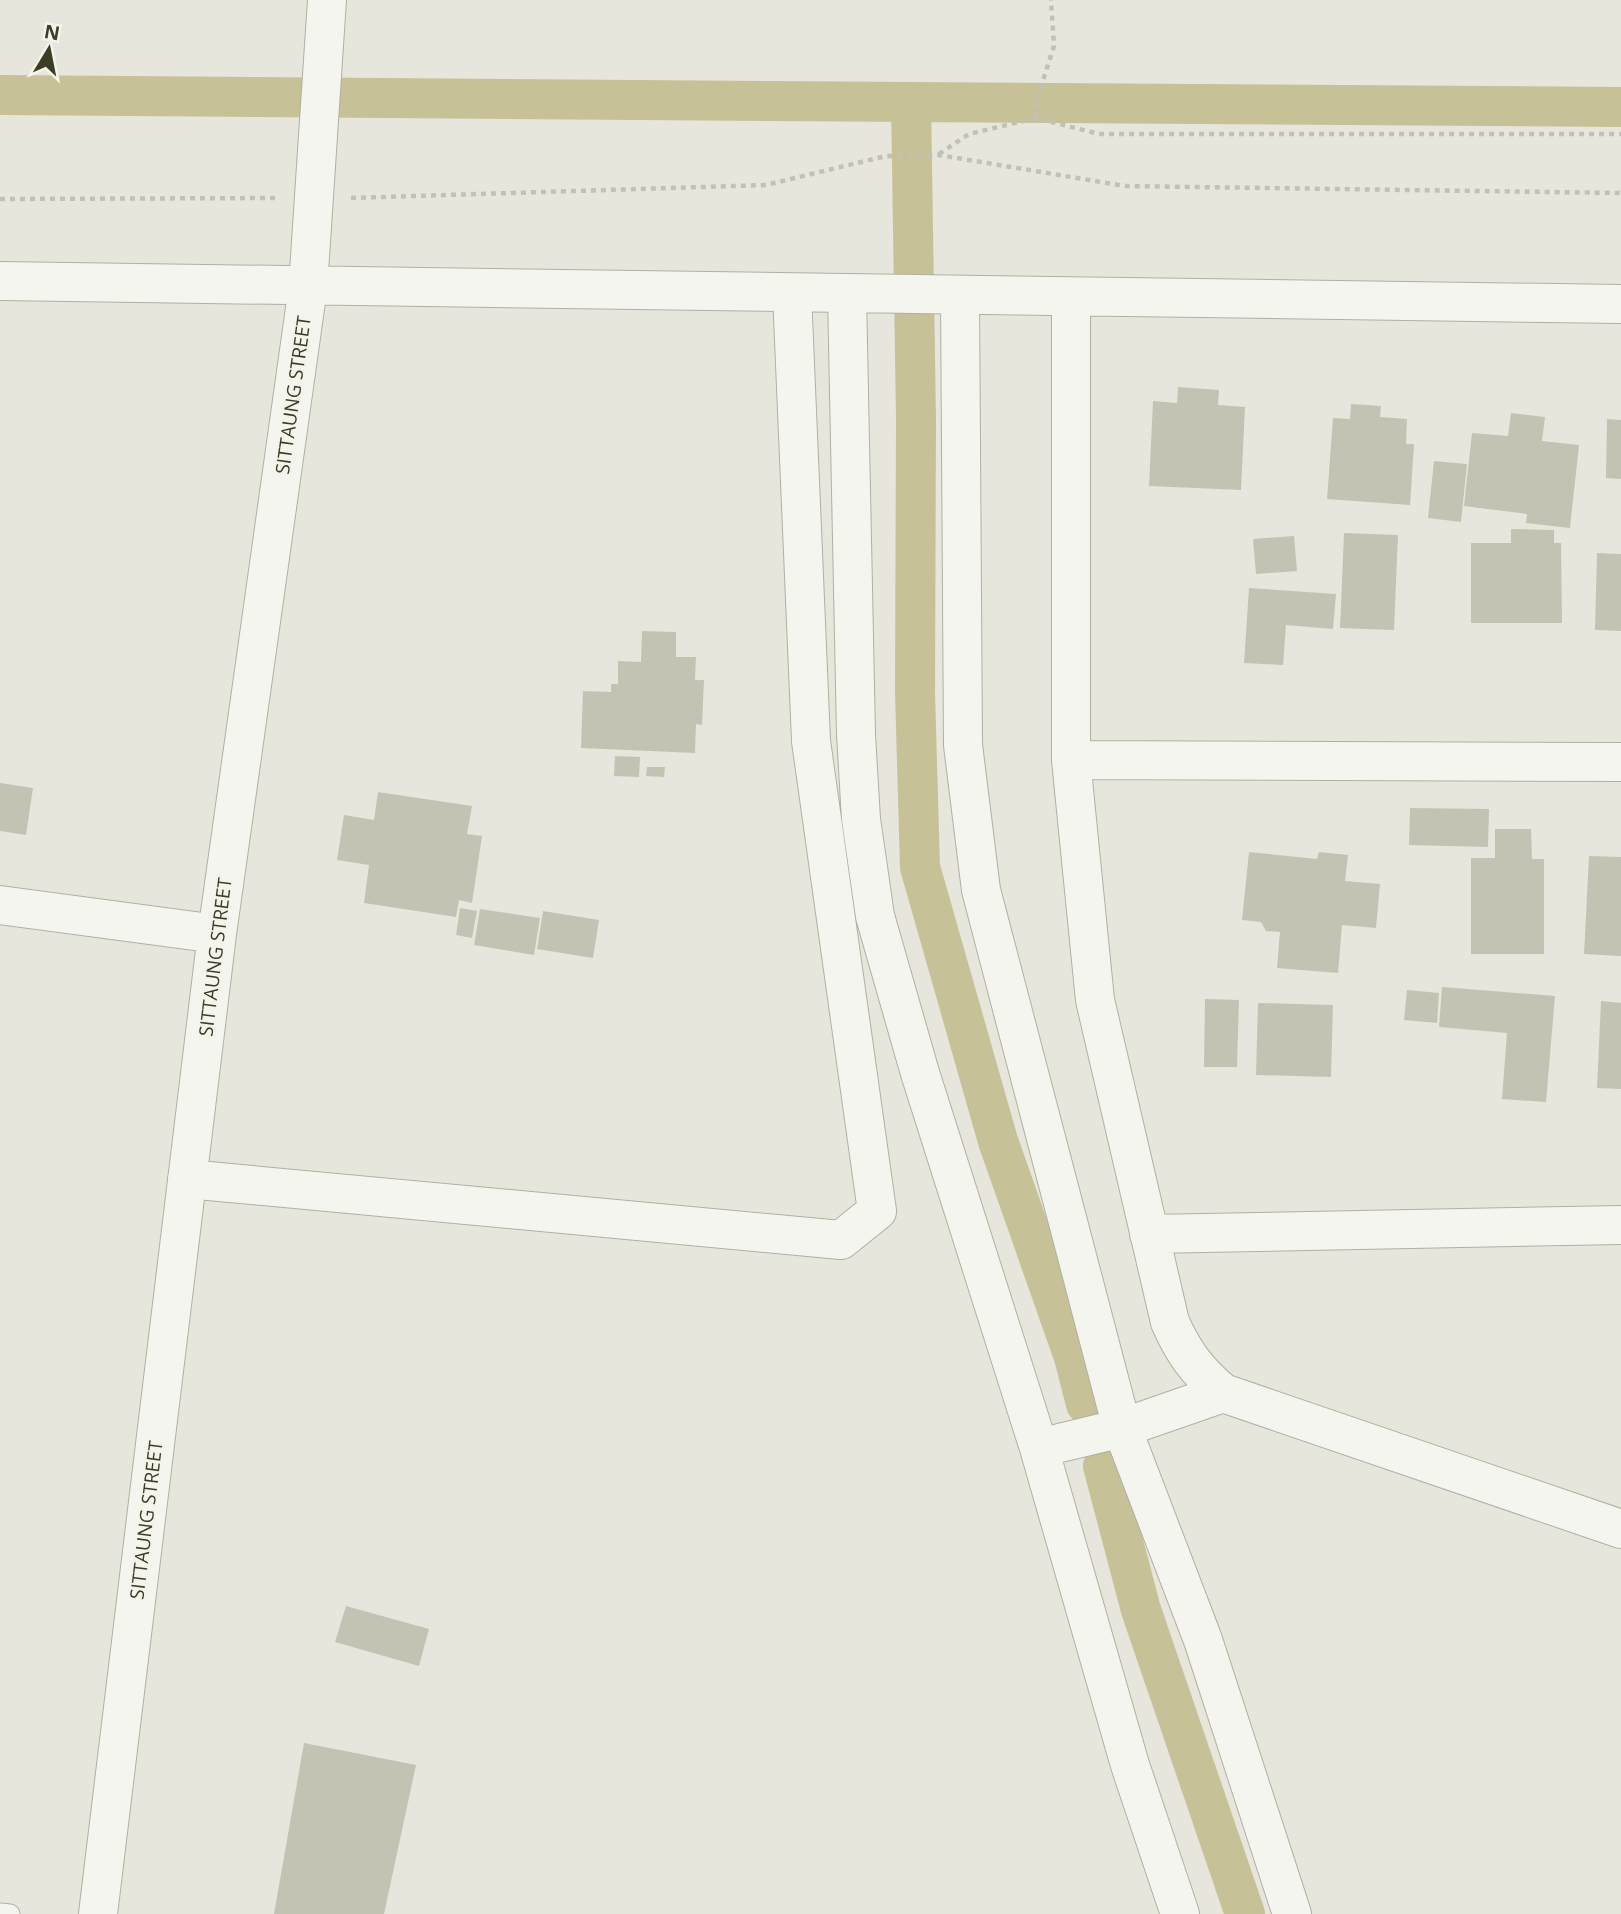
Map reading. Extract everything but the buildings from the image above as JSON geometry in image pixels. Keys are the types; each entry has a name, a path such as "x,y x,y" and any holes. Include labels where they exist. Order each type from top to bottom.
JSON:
{"street":[{"name":"SITTAUNG STREET","path":"98,1914 217,934 309,287 327,0"},
{"path":"0,281 1621,304"},
{"path":"187,1179 841,1240 877,1212 811,741 792,293"},
{"path":"865,293 856,735 861,819 875,916 920,1073 1039,1448 1130,1765 1180,1914"},
{"path":"948,294 963,745 981,890 1122,1428 1203,1640 1292,1914"},
{"path":"1071,298 1071,760 1095,1000 1170,1322 1185,1355 1223,1393 1621,1530"},
{"path":"1071,760 1621,762"},
{"path":"0,905 217,934"},
{"path":"1149,1234 1621,1225"},
{"path":"1039,1448 1122,1428 1223,1393"}],"lane":[{"path":"0,1913 10,1914"}],"path":[{"path":"1036,118 1038,96 1054,46 1051,0"},
{"path":"939,155 969,134 1036,118 1099,134 1621,134"},
{"path":"0,199 315,198 766,185 886,156 939,155 1125,186 1621,193"}],"waterway":[{"path":"0,95 1621,107"},
{"path":"911,102 916,418 915,692 920,867 998,1141 1074,1357 1086,1404"},
{"path":"1103,1466 1141,1610 1245,1914"}]}
